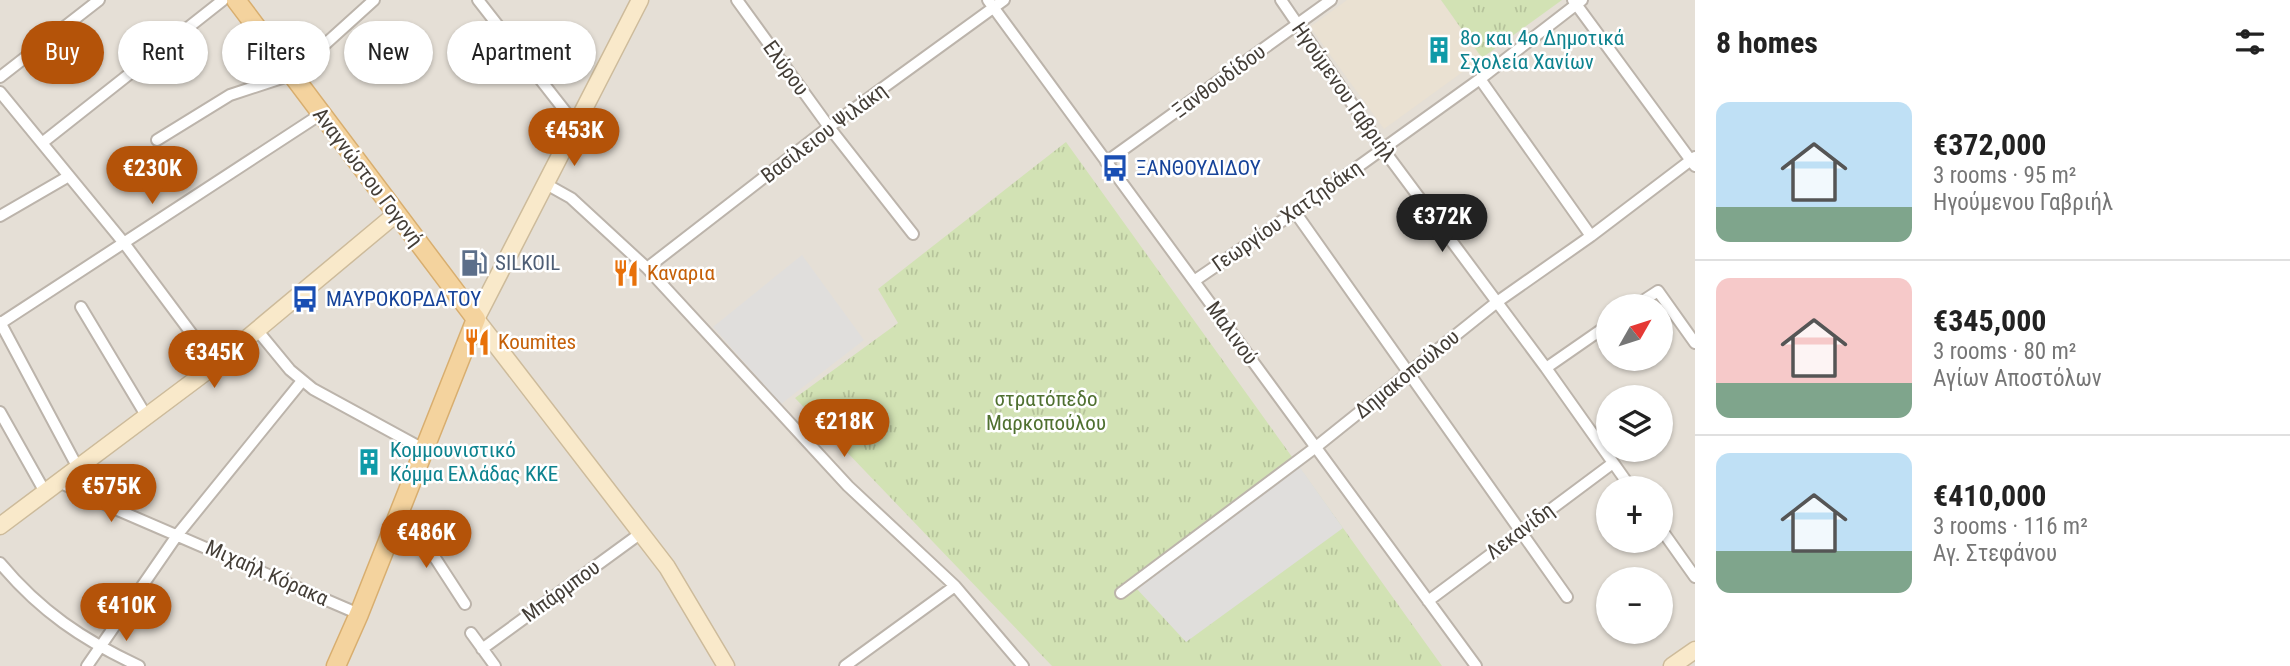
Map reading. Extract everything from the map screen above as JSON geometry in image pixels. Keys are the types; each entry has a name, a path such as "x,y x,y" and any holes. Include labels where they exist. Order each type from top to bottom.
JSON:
{"main road":[{"name":"Αναγνώστου Γογονή","path":"236,0 251,21"},
{"name":"Αναγνώστου Γογονή","path":"298,84 476,319"},
{"path":"336,666 476,319"}],"street":[{"path":"0,76 99,0"},
{"path":"42,143 223,0"},
{"path":"330,40 374,0"},
{"path":"478,0 576,125"},
{"path":"640,0 476,319 667,567 726,666"},
{"name":"Ελύρου","path":"737,0 829,127 913,234"},
{"name":"Βασίλειου Ψιλάκη","path":"647,268 990,4 1004,0"},
{"name":"Ηγούμενου Γαβριήλ","path":"1280,0 1383,149 1546,368 1622,476"},
{"name":"Ξανθουδίδου","path":"1106,162 1331,0"},
{"path":"1577,1 1694,161"},
{"name":"Γεωργίου Χατζηδάκη","path":"1194,281 1296,212 1479,79 1577,1"},
{"name":"Μαλινού","path":"990,4 1476,666"},
{"path":"1479,79 1591,236"},
{"path":"157,140 230,95 264,84"},
{"path":"0,92 124,243 215,365"},
{"path":"78,468 0,323 321,114"},
{"name":"Δημακοπούλου","path":"1121,593 1315,447 1497,302 1694,161"},
{"path":"0,216 69,176"},
{"path":"545,184 570,198 647,268 848,486 955,586 1023,666"},
{"path":"1296,212 1567,597"},
{"path":"0,526 215,365 396,214"},
{"path":"81,307 147,417"},
{"path":"1673,312 1695,343"},
{"path":"257,330 290,370 313,389 423,449"},
{"path":"1546,368 1596,333"},
{"path":"87,666 178,534 302,381"},
{"path":"0,412 45,492"},
{"name":"Λεκανίδη","path":"1428,601 1613,463"},
{"name":"Μιχαήλ Κόρακα","path":"60,482 113,508 359,614"},
{"path":"392,530 426,544 465,604"},
{"name":"Μπάρμπου","path":"482,649 641,533"},
{"path":"1673,546 1695,576"},
{"path":"0,563 38,604 100,648 139,666"},
{"path":"845,666 955,586"},
{"path":"471,633 495,666"},
{"path":"1672,666 1695,650"}],"shaded area":[{"path":"0,0 1695,0 1695,666 0,666"},
{"path":"1347,0 1441,0 1482,58 1384,129 1310,27"},
{"path":"802,255 864,340 781,404 713,327"},
{"path":"1299,466 1343,528 1186,642 1137,589"}],"green space":[{"path":"1441,0 1562,0 1482,58"},
{"name":"στρατόπεδο Μαρκοπούλου","path":"1066,142 1442,666 1052,666 795,398 898,323 878,289"}],"place":[{"name":"8ο και 4ο Δημοτικά Σχολεία Χανίων","path":"1439,50"},
{"name":"ΞΑΝΘΟΥΔΙΔΟΥ","path":"1115,168"},
{"name":"SILKOIL","path":"474,263"},
{"name":"Καναρια","path":"626,273"},
{"name":"ΜΑΥΡΟΚΟΡΔΑΤΟΥ","path":"305,299"},
{"name":"Koumites","path":"477,342"},
{"name":"Κομμουνιστικό Κόμμα Ελλάδας ΚΚΕ","path":"369,462"}]}
